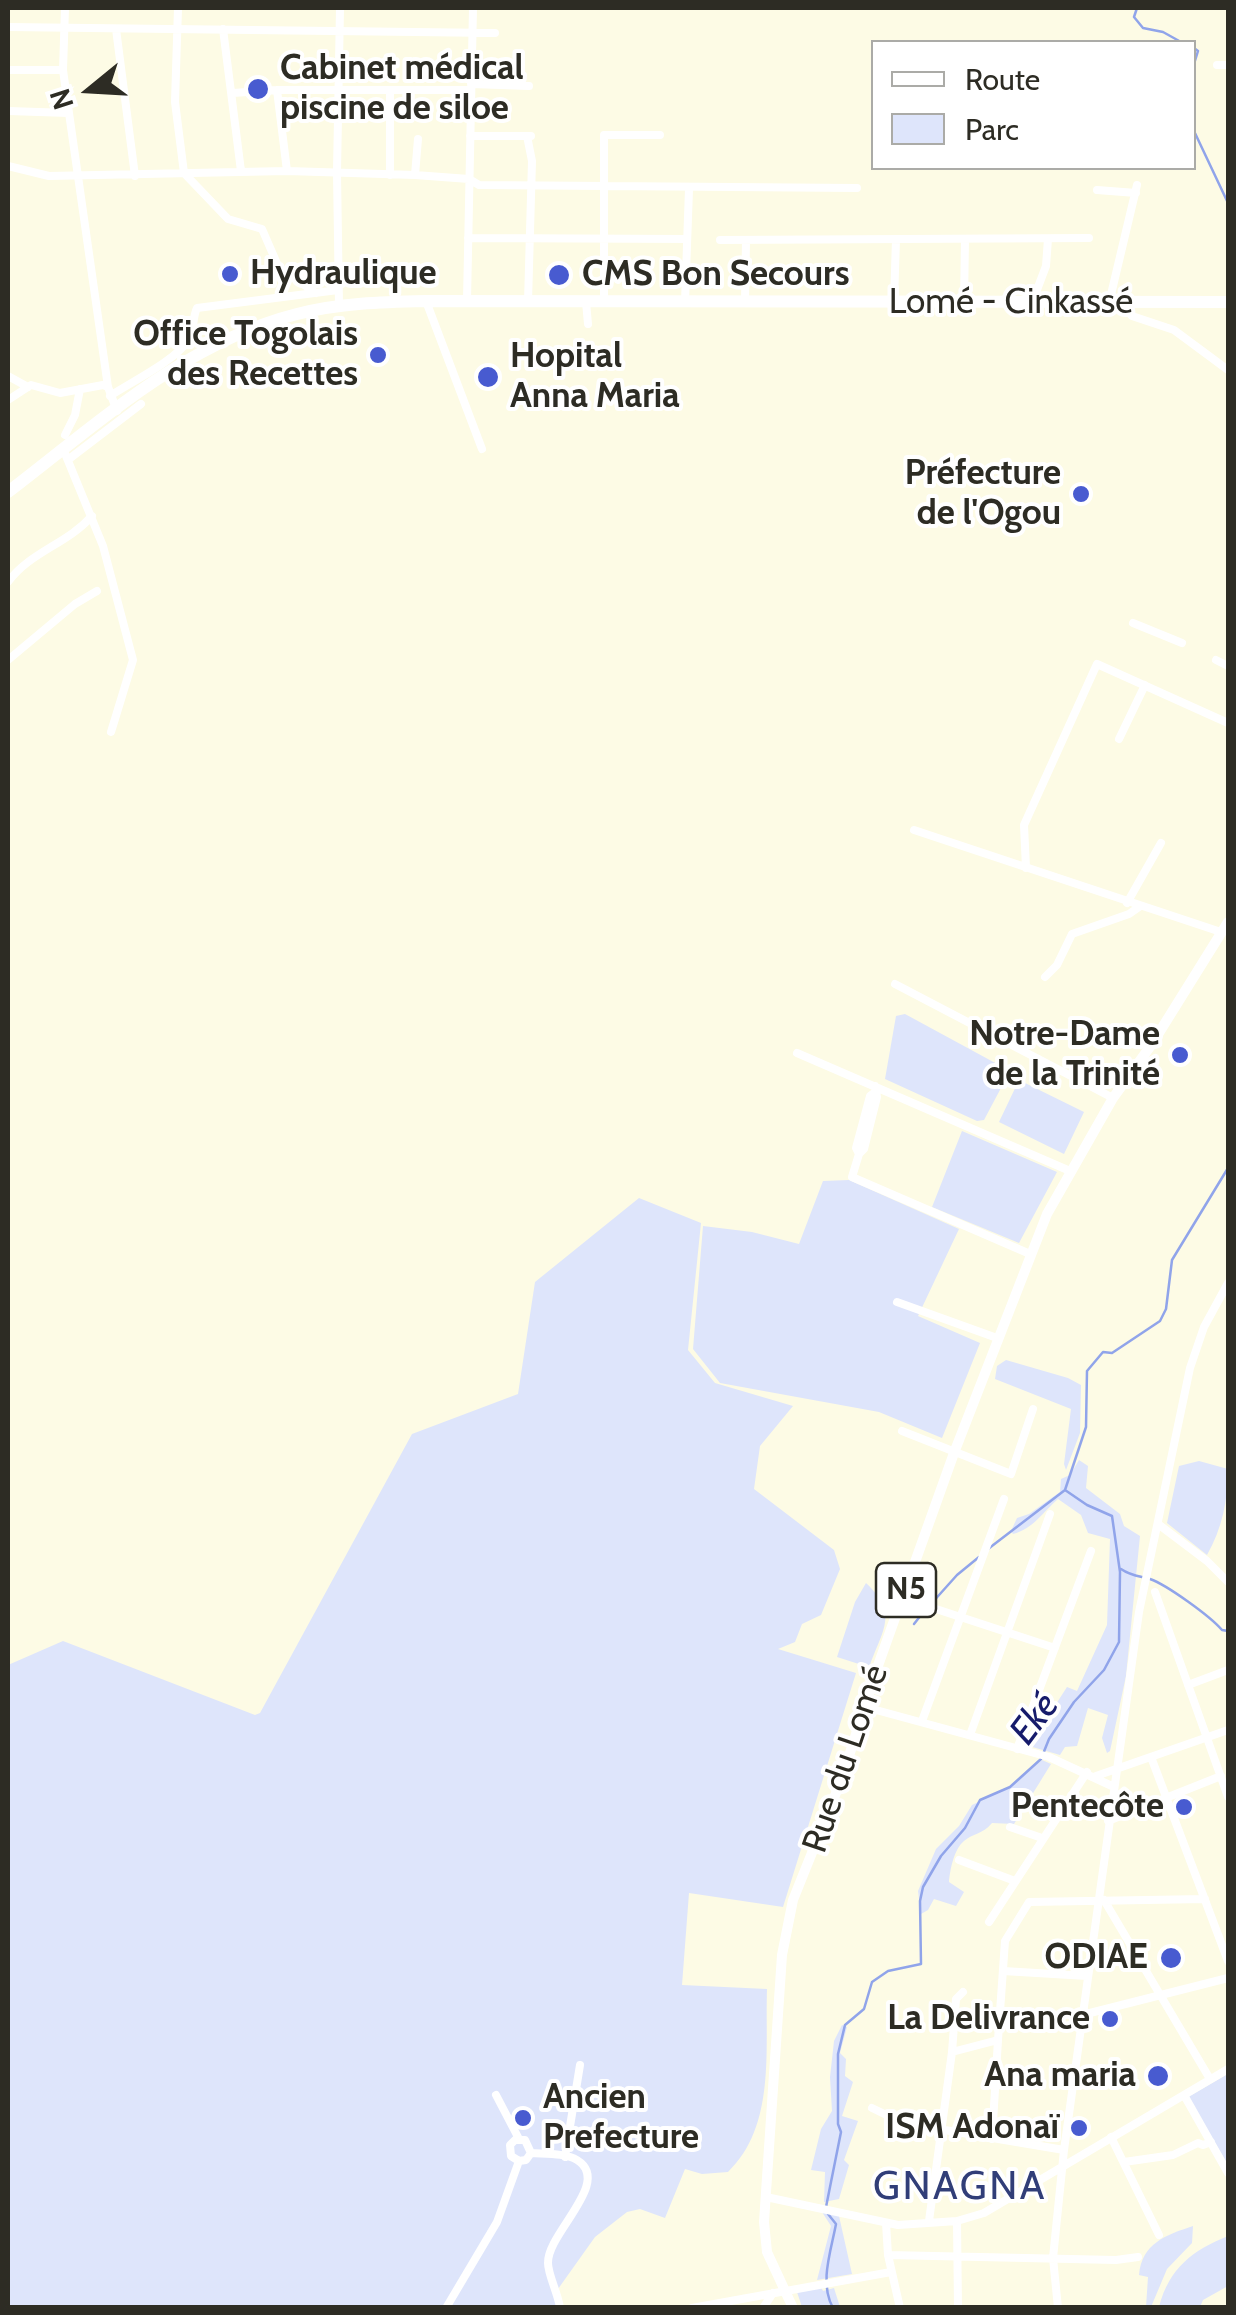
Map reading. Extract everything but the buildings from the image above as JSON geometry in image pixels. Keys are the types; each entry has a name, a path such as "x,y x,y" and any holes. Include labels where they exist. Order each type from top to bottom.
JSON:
{"highway":[{"name":"Lomé - Cinkassé","path":"8,492 66,455 173,368 226,340 296,314 339,306 426,301 1228,302"}],"main road":[{"name":"Rue du Lomé","path":"793,2308 778,2292 765,2245 784,1938 793,1900 814,1854 954,1453 1046,1214 1113,1098 1152,1044 1225,927"}],"street":[{"path":"65,8 63,70 68,114 109,392 117,410"},
{"path":"178,8 176,102 184,172 228,219 262,229 279,268 316,294"},
{"path":"339,306 340,8"},
{"path":"467,302 473,8"},
{"path":"8,26 495,33"},
{"path":"116,29 134,176"},
{"path":"223,30 241,172"},
{"path":"1217,65 1228,65"},
{"path":"8,70 63,70"},
{"path":"233,93 529,86"},
{"path":"277,90 287,171"},
{"path":"390,91 390,175"},
{"path":"8,112 68,114"},
{"path":"604,302 604,135 660,135"},
{"path":"470,136 529,136 528,302"},
{"path":"414,175 418,139"},
{"path":"8,166 50,176 287,171 414,175 470,180 479,185 857,188"},
{"path":"1096,190 1136,188 1115,303 1132,316 1174,330 1228,370"},
{"path":"686,302 689,189"},
{"path":"468,238 688,239"},
{"path":"720,240 1089,238"},
{"path":"894,302 896,239"},
{"path":"964,302 965,239"},
{"path":"1032,303 1046,266 1048,239"},
{"path":"744,302 746,240"},
{"path":"109,392 182,348 192,335 198,308 338,290"},
{"path":"426,301 482,449"},
{"path":"586,302 588,324"},
{"path":"8,376 28,387"},
{"path":"8,400 31,385 60,393 103,385 109,392"},
{"path":"65,435 80,390"},
{"path":"111,732 133,660 92,516 66,455 140,404"},
{"path":"8,582 20,566 61,543 92,516"},
{"path":"8,660 96,591"},
{"path":"1133,623 1182,643"},
{"path":"1216,660 1228,666"},
{"path":"1026,868 1024,825 1097,664 1228,723"},
{"path":"1118,739 1144,685"},
{"path":"914,830 1139,907 1225,927"},
{"path":"1128,903 1161,843"},
{"path":"1045,977 1057,965 1072,934 1139,907"},
{"path":"895,984 1113,1098"},
{"path":"797,1053 875,1090 1070,1171"},
{"path":"875,1090 856,1148 859,1154 852,1176 1030,1254"},
{"path":"1058,2308 1053,2258 1062,2166 1101,1900 1108,1821 1146,1577 1193,1358 1204,1328 1225,1298 1228,1283"},
{"path":"897,1302 997,1338"},
{"path":"902,1432 1011,1474 1033,1410"},
{"path":"922,1721 1004,1499"},
{"path":"970,1735 1050,1514"},
{"path":"1158,1524 1228,1582"},
{"path":"1017,1749 1091,1551"},
{"path":"1155,1592 1228,1797"},
{"path":"904,1595 1055,1648"},
{"path":"1188,1686 1228,1670"},
{"path":"865,1706 1049,1757 1114,1787"},
{"path":"989,1922 1042,1838 1091,1774 1228,1730"},
{"path":"1150,1757 1228,1962"},
{"path":"1108,1821 1224,1777"},
{"path":"1010,1827 1042,1838"},
{"path":"959,1860 1015,1881"},
{"path":"1101,1900 1210,2080"},
{"path":"992,2138 1005,1942 1029,1902 1205,1900"},
{"path":"1216,1928 1228,1925"},
{"path":"1003,1971 1088,1976"},
{"path":"1082,2015 1228,1978"},
{"path":"929,2221 956,1999 963,1992"},
{"path":"952,2052 998,2040"},
{"path":"565,2157 580,2065"},
{"path":"766,2197 898,2225 956,2221 984,2214 1228,2069"},
{"path":"496,2095 519,2139 528,2142 531,2153"},
{"path":"1184,2095 1228,2174"},
{"path":"872,2108 902,2123 1064,2150"},
{"path":"1110,2138 1159,2235"},
{"path":"519,2139 509,2149 511,2156 518,2161 526,2160 531,2153"},
{"path":"1124,2162 1174,2155 1198,2143 1210,2142"},
{"path":"531,2153 565,2157 582,2165 589,2185 557,2235 547,2261 560,2308"},
{"path":"446,2308 497,2222 518,2161"},
{"path":"956,2221 958,2308"},
{"path":"886,2224 888,2255 900,2308"},
{"path":"888,2244 898,2225"},
{"path":"888,2255 1138,2257"},
{"path":"692,2308 891,2272"},
{"path":"763,2308 778,2292"}],"green space":[{"path":"905,1014 1010,1071 984,1120 977,1121 885,1079 896,1016"},
{"path":"1019,1080 1084,1112 1064,1154 999,1122"},
{"path":"962,1131 1057,1172 1019,1243 932,1207"},
{"path":"849,1180 959,1229 918,1316 980,1343 942,1438 879,1412 720,1383 693,1349 703,1226 752,1232 799,1244 823,1181"},
{"path":"639,1198 701,1223 688,1350 715,1383 793,1406 760,1446 754,1489 834,1550 840,1569 821,1615 802,1624 795,1642 778,1649 856,1673 783,1907 689,1893 682,1985 767,1989 765,2086 754,2133 743,2153 728,2172 702,2174 685,2169 665,2218 640,2209 627,2212 595,2237 558,2289 557,2307 8,2307 8,1665 63,1641 255,1715 260,1713 412,1434 518,1394 535,1282"},
{"path":"1006,1360 1081,1385 1080,1433 1066,1470 1071,1409 995,1379 997,1366"},
{"path":"1079,1460 1088,1466 1086,1488 1120,1514 1124,1526 1140,1536 1126,1676 1110,1751 1107,1753 1102,1738 1108,1715 1088,1708 1077,1746 1065,1747 1060,1755 1029,1746 1067,1687 1077,1691 1107,1625 1110,1539 1088,1533 1081,1515 1058,1499 1026,1528 1013,1534 1011,1531 1017,1518 1060,1492 1061,1479 1070,1475"},
{"path":"1199,1461 1228,1469 1223,1514 1207,1555 1167,1523 1179,1466"},
{"path":"866,1583 882,1604 885,1621 870,1665 865,1666 837,1657 855,1602"},
{"path":"1042,1760 1051,1764 1014,1824 992,1823 967,1838 958,1849 949,1882 964,1892 956,1906 934,1899 921,1914 918,1891 936,1849 959,1826 972,1805 1010,1787"},
{"path":"842,2025 847,2027 840,2053 846,2059 845,2076 853,2082 842,2116 858,2121 844,2160 849,2165 839,2199 824,2202 825,2172 811,2170 821,2129 832,2111 834,2041"},
{"path":"1226,2075 1228,2080 1228,2165 1188,2097"},
{"path":"822,2212 839,2216 852,2274 817,2280 831,2226"},
{"path":"1193,2226 1192,2243 1167,2269 1151,2307 1146,2307 1148,2277 1139,2275 1145,2255 1165,2237"},
{"path":"1228,2236 1228,2286 1203,2300 1200,2307 1159,2307 1169,2281 1184,2262"},
{"path":"821,2287 823,2291 834,2288 840,2307 802,2307 797,2292"}],"waterway":[{"name":"Eké","path":"1137,8 1134,17 1143,28 1177,40"},
{"name":"Eké","path":"1196,50 1196,58"},
{"name":"Eké","path":"1196,135 1228,203"},
{"name":"Eké","path":"826,2207 841,2132 838,2054 845,2025 864,2009 872,1982 888,1971 921,1964 920,1901 923,1887 941,1856 965,1828 980,1800 1010,1787 1041,1759 1049,1739 1074,1702 1104,1670 1119,1642 1120,1572 1112,1516 1065,1490 1086,1427 1087,1371 1103,1352 1112,1353 1160,1321 1166,1309 1172,1260 1228,1168"},
{"path":"988,1549 1065,1490"},
{"path":"931,1604 979,1557"},
{"path":"1121,1569 1167,1588 1228,1631"},
{"path":"914,1624 925,1610"},
{"name":"Eké","path":"828,2214 836,2224 826,2278 833,2308"}],"place":[{"name":"Cabinet médical piscine de siloe","path":"258,89"},
{"name":"Hydraulique","path":"230,274"},
{"name":"CMS Bon Secours","path":"559,275"},
{"name":"Office Togolais des Recettes","path":"378,355"},
{"name":"Hopital Anna Maria","path":"488,377"},
{"name":"Préfecture de l'Ogou","path":"1081,494"},
{"name":"Notre-Dame de la Trinité","path":"1180,1055"},
{"name":"Pentecôte","path":"1184,1807"},
{"name":"ODIAE","path":"1171,1958"},
{"name":"La Delivrance","path":"1110,2019"},
{"name":"Ana maria","path":"1158,2076"},
{"name":"Ancien Prefecture","path":"523,2118"},
{"name":"ISM Adonaï","path":"1079,2128"}],"district":[{"name":"GNAGNA","path":"960,2187"}]}
